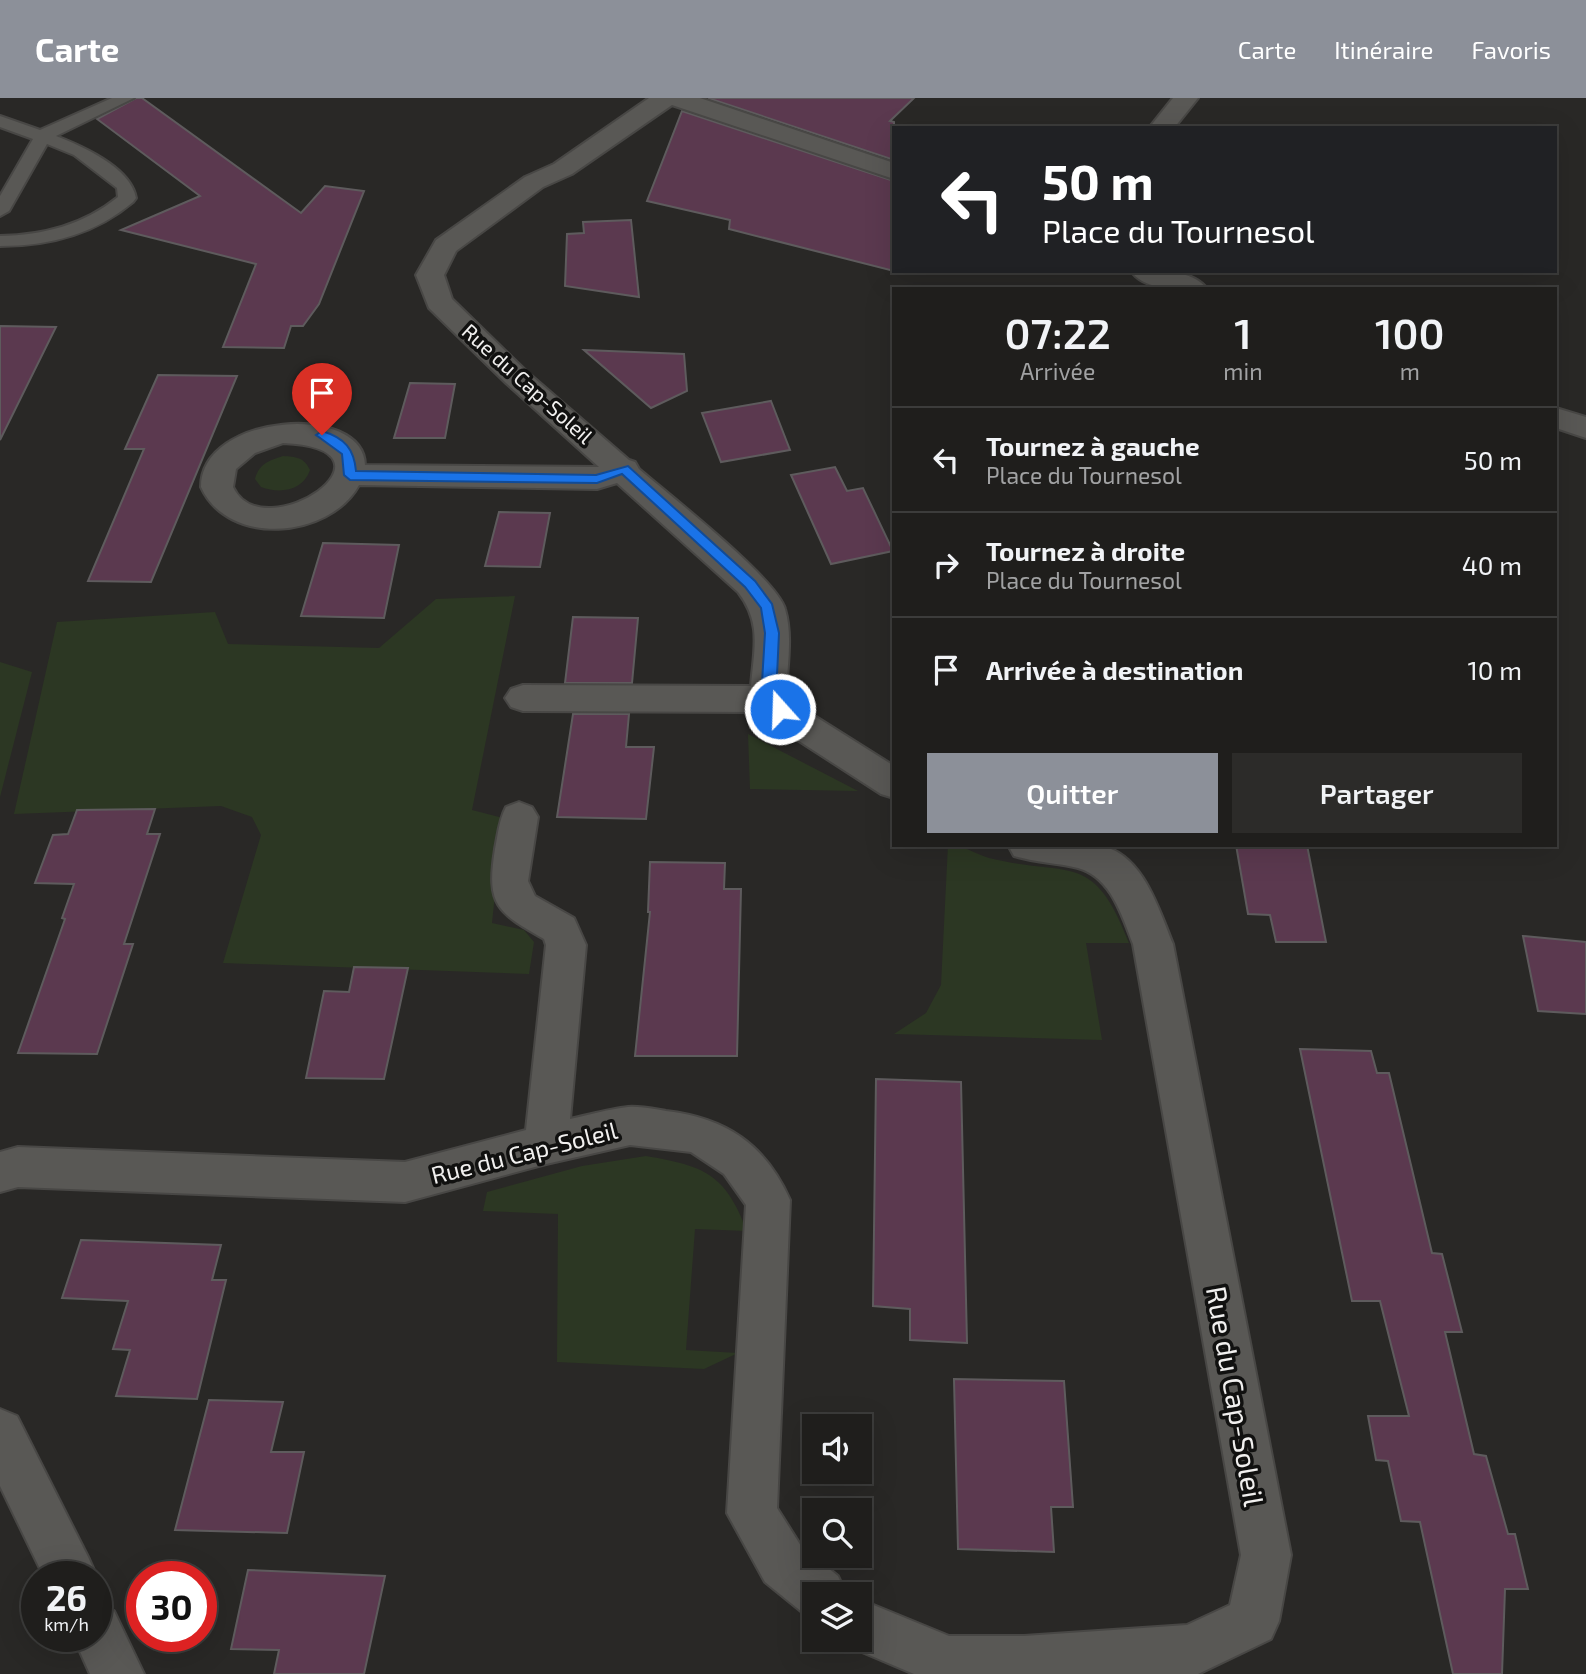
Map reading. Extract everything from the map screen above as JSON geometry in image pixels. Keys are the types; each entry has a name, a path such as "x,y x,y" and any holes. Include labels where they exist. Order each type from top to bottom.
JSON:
{"street":[{"name":"Rue du Cap-Soleil","path":"665,98 563,169 534,182 445,246 430,275 439,302 516,377 624,469 750,584 768,607 772,633 768,699"},
{"path":"676,98 892,170"},
{"path":"1163,126 1186,98"},
{"path":"1149,273 1188,287"},
{"path":"1557,417 1586,428"},
{"path":"350,475 597,479 624,469"},
{"path":"523,698 768,699 792,719 892,783"},
{"path":"519,817 509,881 512,894 521,907 560,929 566,945 546,1144"},
{"name":"Rue du Cap-Soleil","path":"872,1630 949,1661 1024,1662 1190,1651 1253,1621 1266,1555 1153,944 1136,900 1116,869 1084,852 1043,847"},
{"name":"Rue du Cap-Soleil","path":"0,1172 18,1167 405,1182 546,1144 630,1126 699,1134 739,1160 768,1200 768,1245 752,1513 783,1564 805,1582"},
{"path":"0,1433 63,1561"},
{"path":"107,1652 118,1674"}],"lane":[{"path":"0,211 44,135 126,98"},
{"path":"0,121 44,135 80,151 125,186 127,198 113,211 49,238 0,241"}],"green space":[{"path":"283,456 296,457 305,462 310,470 307,477 290,489 261,487 255,479 259,470"},
{"path":"515,596 472,810 503,818 492,923 524,930 534,942 529,974 223,963 261,835 252,817 221,806 14,814 57,622 215,612 228,644 379,648 436,599"},
{"path":"0,662 32,672 0,797"},
{"path":"748,734 858,791 750,789"},
{"path":"948,847 961,847 989,858 1017,864 1059,869 1090,880 1103,893 1116,913 1129,943 1086,943 1102,1040 894,1034 926,1013 941,985"},
{"path":"646,1156 683,1164 710,1176 721,1184 739,1212 747,1231 695,1229 686,1350 738,1353 704,1369 557,1362 558,1214 483,1211 487,1192 582,1166"}],"building":[{"path":"136,98 142,98 301,213 325,186 364,191 319,304 303,326 291,326 284,348 223,347 256,264 121,230 200,196 97,119"},
{"path":"708,98 914,98 890,121 894,122 892,159"},
{"path":"682,111 892,180 892,270 729,229 730,220 647,201"},
{"path":"631,220 639,297 565,286 567,234 584,233 583,222"},
{"path":"0,326 56,327 0,440"},
{"path":"584,350 684,354 687,391 651,408"},
{"path":"158,375 237,376 151,582 88,581 144,449 125,449"},
{"path":"410,383 455,384 445,438 394,438"},
{"path":"771,401 790,450 721,462 702,413"},
{"path":"835,467 847,491 863,488 892,551 831,564 791,475"},
{"path":"499,512 550,513 540,567 485,566"},
{"path":"323,543 399,545 384,618 301,616"},
{"path":"573,617 638,618 632,683 565,683"},
{"path":"573,714 629,714 626,747 654,747 646,819 557,817"},
{"path":"155,809 147,834 160,834 124,944 133,944 97,1054 18,1053 65,919 62,918 74,884 35,883 53,835 68,834 77,810"},
{"path":"1236,847 1307,847 1326,942 1276,942 1270,915 1248,914"},
{"path":"650,862 725,863 724,889 741,889 737,1056 635,1056 650,912"},
{"path":"1523,936 1586,942 1586,1014 1538,1011"},
{"path":"354,967 408,968 384,1079 306,1078 324,991 349,992"},
{"path":"1300,1049 1371,1051 1377,1073 1389,1073 1432,1253 1442,1254 1462,1332 1445,1332 1474,1454 1486,1456 1508,1534 1515,1534 1528,1589 1505,1589 1502,1674 1453,1674 1420,1522 1401,1521 1388,1461 1376,1460 1368,1416 1409,1416 1380,1301 1352,1301"},
{"path":"876,1079 961,1082 967,1343 910,1340 910,1309 873,1306"},
{"path":"81,1240 221,1245 212,1280 226,1280 197,1399 116,1396 130,1350 113,1349 128,1301 62,1298"},
{"path":"954,1379 1064,1381 1073,1507 1051,1507 1054,1552 958,1549"},
{"path":"209,1400 283,1402 271,1452 304,1452 287,1533 175,1530"},
{"path":"248,1570 385,1576 364,1674 274,1674 279,1650 231,1649"}],"route":[{"path":"322,435 334,440 348,453 352,471 350,475 597,479 624,469 750,584 768,607 772,633 768,699 780,709"}]}
